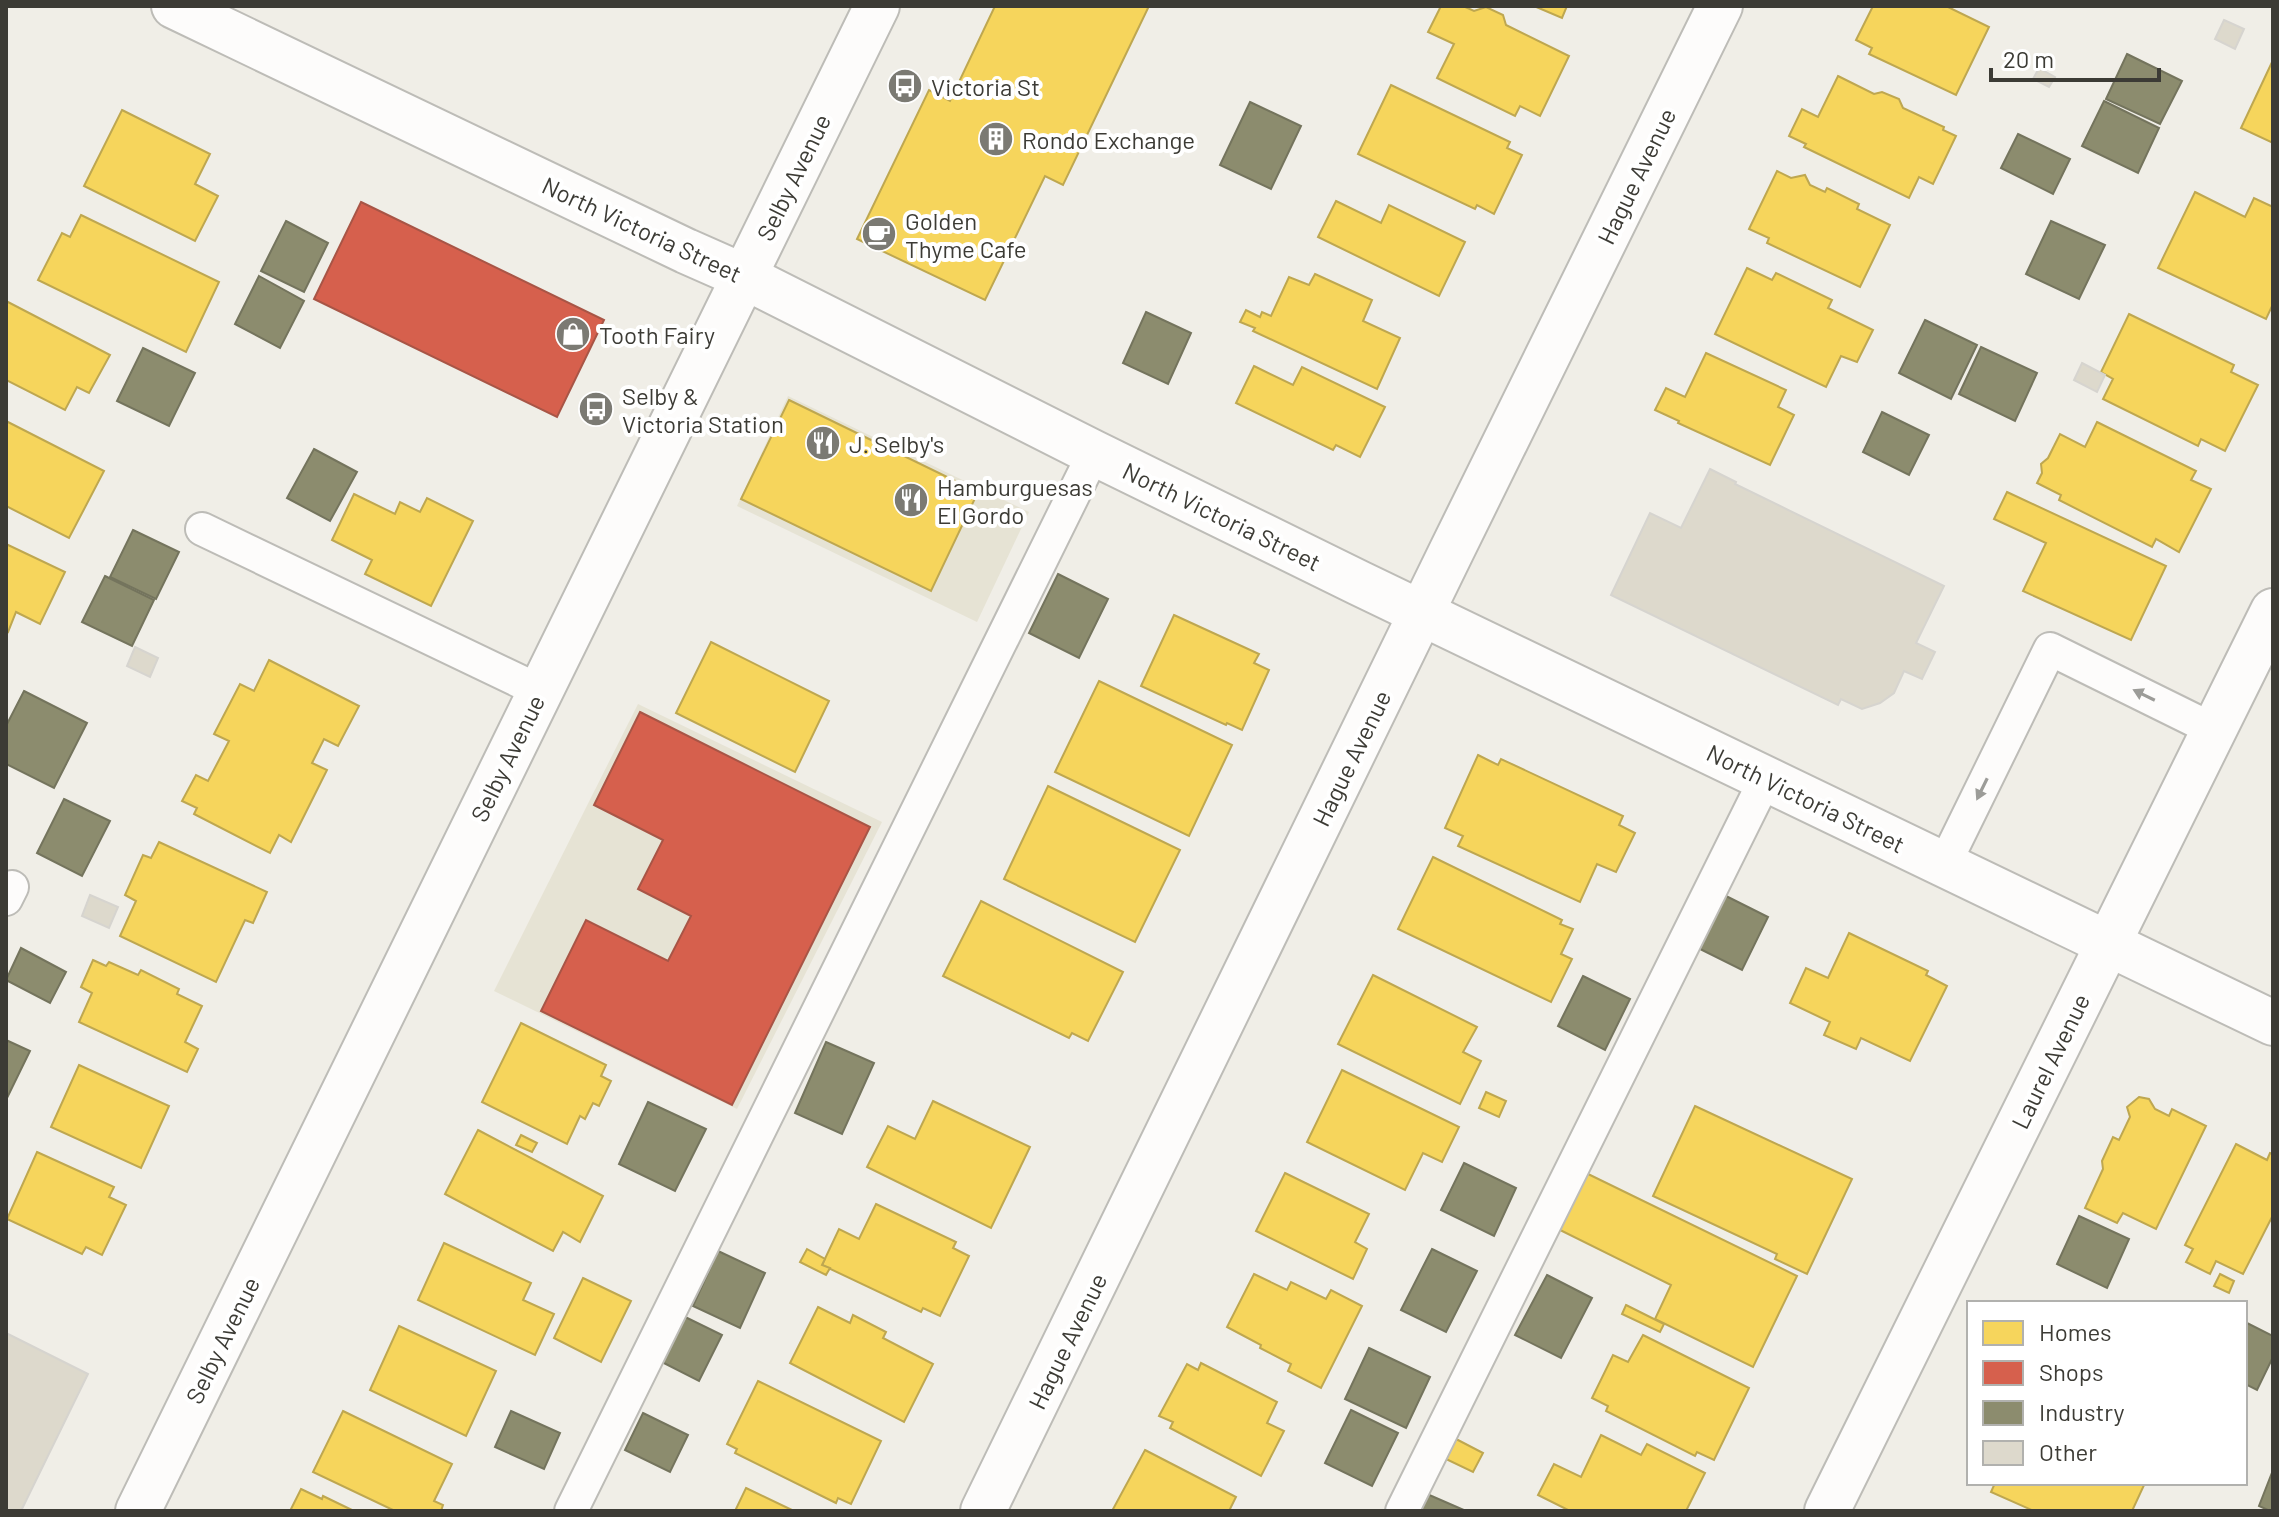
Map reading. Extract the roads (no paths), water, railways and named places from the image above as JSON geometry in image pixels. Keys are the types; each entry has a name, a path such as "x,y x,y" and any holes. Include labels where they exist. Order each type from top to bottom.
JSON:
{"street":[{"name":"North Victoria Street","path":"174,6 745,277 1421,613 2273,1023"},
{"name":"Selby Avenue","path":"138,1511 877,6"},
{"name":"Hague Avenue","path":"983,1511 1720,6"},
{"name":"Laurel Avenue","path":"1827,1511 2273,611"}],"lane":[{"path":"571,1511 1094,453"},
{"path":"202,529 540,691"},
{"path":"1944,865 2050,649 2214,730"},
{"path":"1402,1511 1766,778"}],"place":[{"name":"Victoria St","path":"905,86"},
{"name":"Rondo Exchange","path":"996,139"},
{"name":"Golden Thyme Cafe","path":"879,234"},
{"name":"Tooth Fairy","path":"573,334"},
{"name":"Selby & Victoria Station","path":"596,409"},
{"name":"J. Selby's","path":"823,443"},
{"name":"Hamburguesas El Gordo","path":"911,500"}]}
